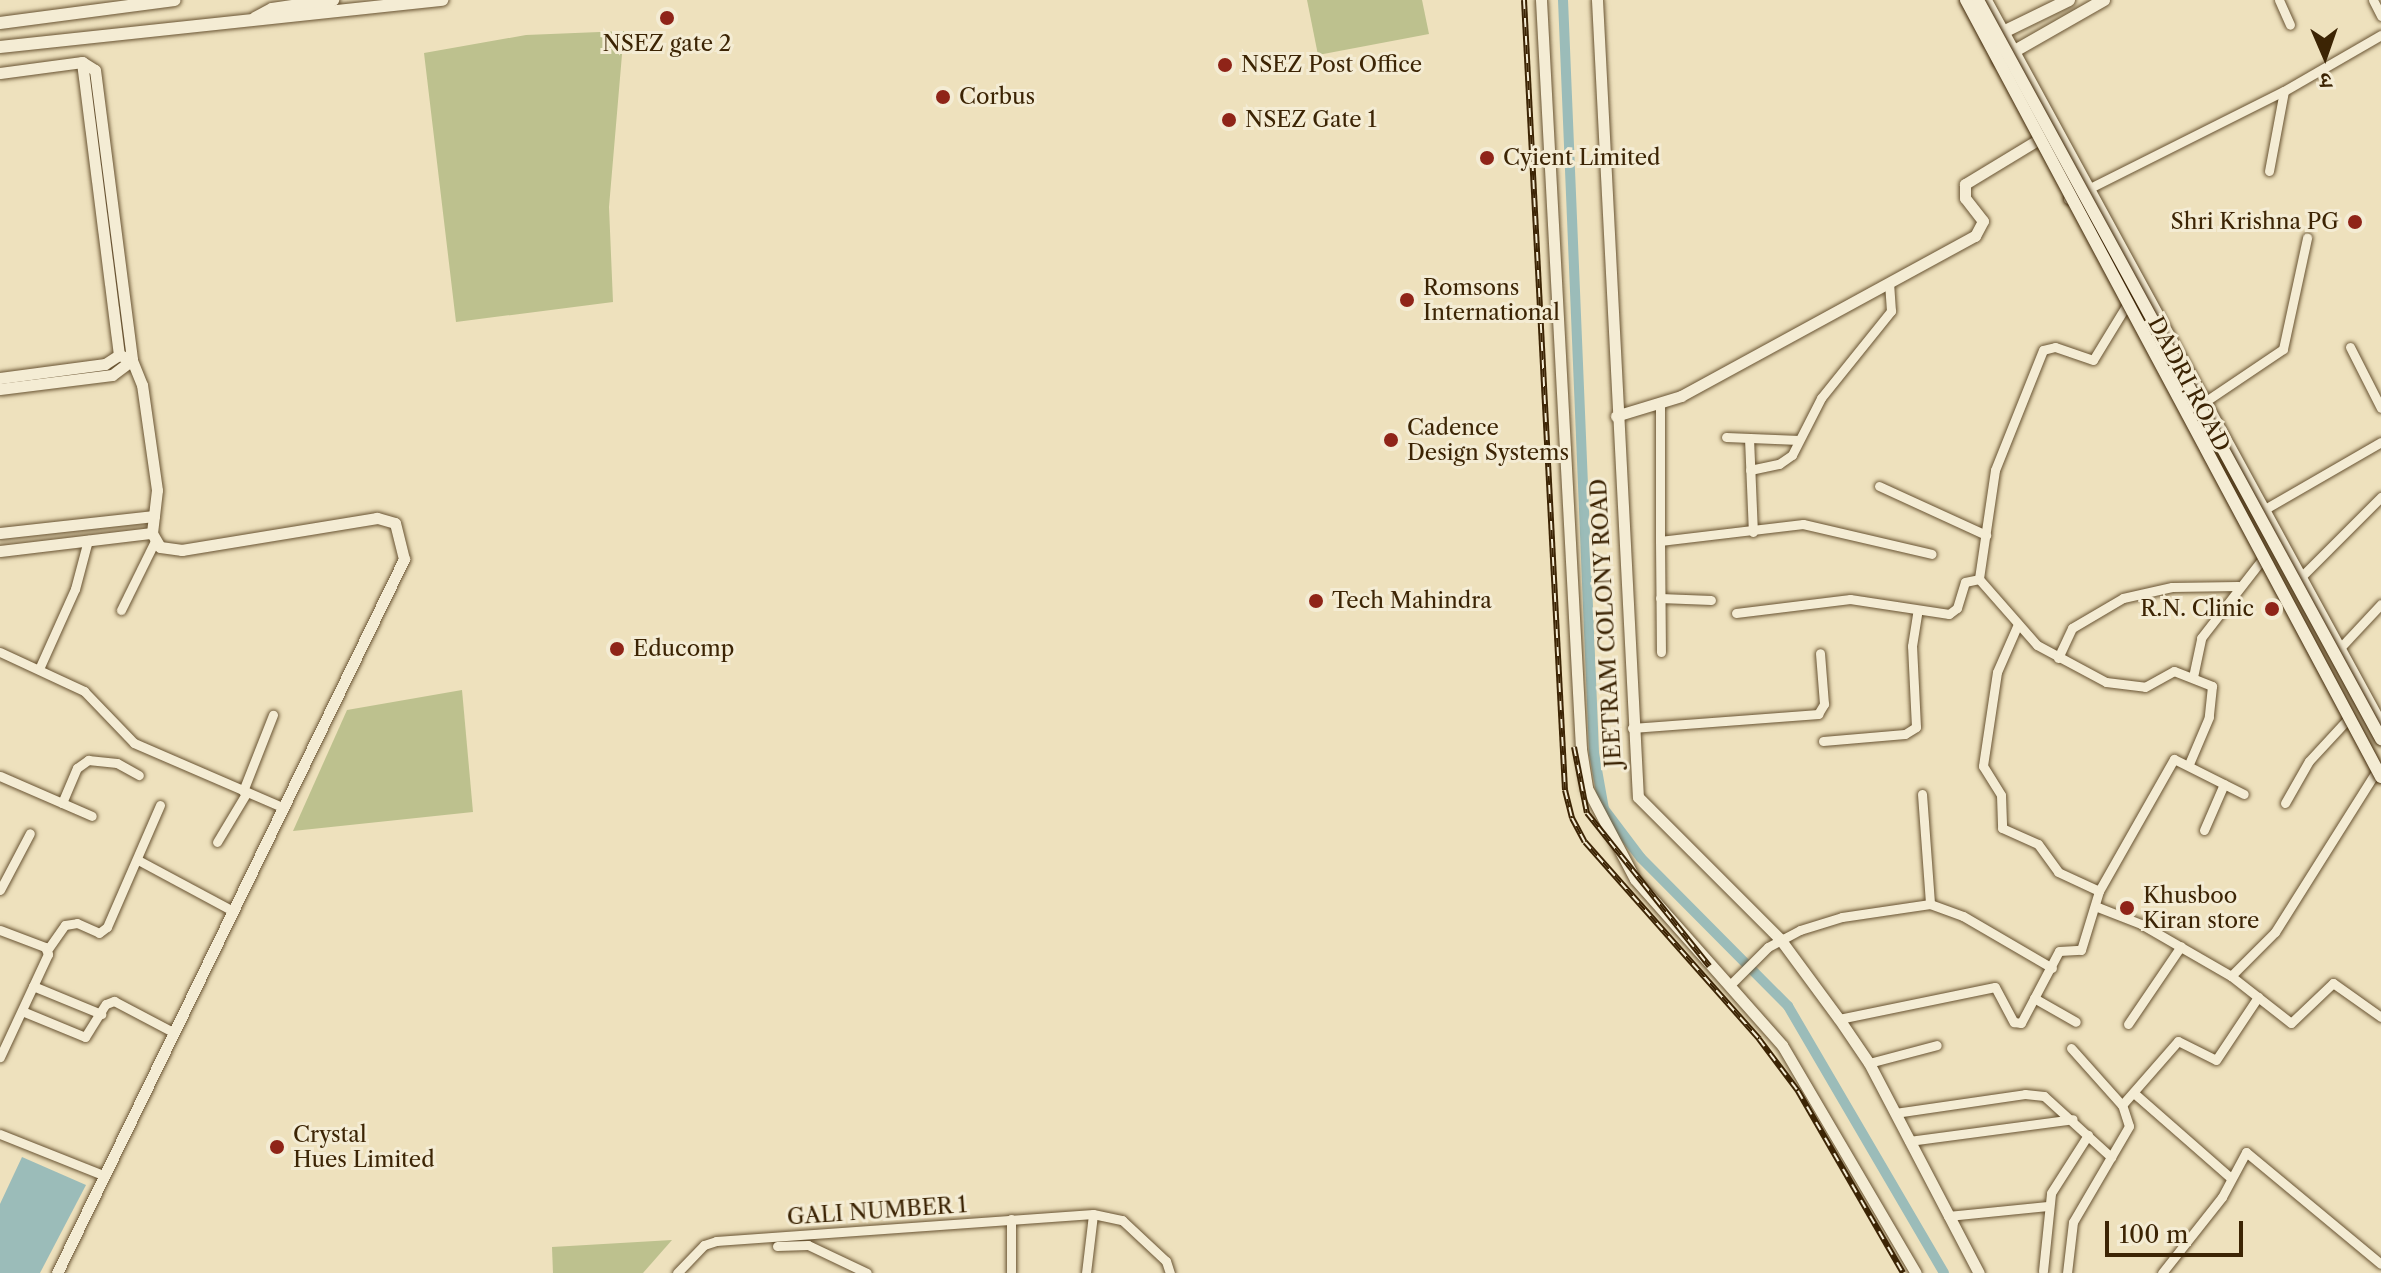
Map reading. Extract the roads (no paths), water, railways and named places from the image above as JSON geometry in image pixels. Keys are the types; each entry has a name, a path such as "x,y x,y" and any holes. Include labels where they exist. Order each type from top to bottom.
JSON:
{"main road":[{"path":"0,23 174,0"},
{"path":"251,21 272,9 333,0"},
{"path":"0,47 443,0"},
{"path":"1964,0 2379,779"},
{"path":"1978,0 2381,739"},
{"path":"1985,41 2069,0"},
{"path":"1996,62 2104,0"}],"street":[{"path":"1541,0 1581,749 1587,788 1635,879 1734,982 1782,1045 1916,1273"},
{"name":"JEETRAM COLONY ROAD","path":"1597,0 1632,728 1638,797 1780,939 1839,1019 1869,1063 1979,1273"},
{"name":"DADRI ROAD","path":"1964,0 2260,562 2379,779"},
{"name":"DADRI ROAD","path":"1986,0 2381,724"},
{"path":"2279,0 2290,25"},
{"path":"2373,0 2381,16"},
{"path":"2068,199 2088,186 2284,91 2381,35"},
{"path":"0,73 82,62 95,70 119,355"},
{"path":"2269,171 2284,91"},
{"path":"1616,416 1681,396 1975,236 1983,221 1965,198 1965,184 2036,141"},
{"path":"107,210 132,360 142,385 157,490 153,538 121,610"},
{"path":"2206,401 2283,349 2307,238"},
{"path":"1750,470 1786,461 1821,398 1891,311 1889,283"},
{"path":"2126,306 2093,360 2055,347 2043,350 1995,470 1979,579 2018,624 2058,658 2116,686 2145,687 2174,671 2207,682 2214,694 2189,764"},
{"path":"2350,347 2381,408"},
{"path":"119,355 132,360"},
{"path":"0,378 105,364 119,355"},
{"path":"0,389 112,375 132,360"},
{"path":"1660,402 1661,652"},
{"path":"1726,437 1799,440"},
{"path":"1749,438 1753,532"},
{"path":"2265,509 2381,442"},
{"path":"1879,486 1986,535"},
{"path":"2302,576 2381,497"},
{"path":"0,533 154,516"},
{"path":"0,551 88,540 153,538 182,550 377,518 398,529 404,548 401,568 57,1273"},
{"path":"1660,541 1823,526 1932,554"},
{"path":"39,669 79,578 88,540"},
{"path":"2268,576 2293,561"},
{"path":"2193,677 2201,638 2238,586 2260,562"},
{"path":"1736,613 1830,599 1954,612 1961,587 1979,579"},
{"path":"2058,658 2072,628 2123,598 2172,587 2238,586"},
{"path":"1660,598 1711,600"},
{"path":"2340,648 2381,604"},
{"path":"1823,741 1905,734 1916,727 1912,646 1918,610"},
{"path":"2018,624 1997,672 1984,772 2001,795 2002,828 2038,844 2064,877 2099,891"},
{"path":"0,652 84,691 134,743 282,807"},
{"path":"1632,728 1818,714 1824,704 1820,653"},
{"path":"217,842 245,791 273,715"},
{"path":"2285,803 2309,761 2347,720"},
{"path":"1839,1019 1995,987 2017,1024 2052,968 2059,951 2081,950 2099,891 2170,763 2179,758 2244,794"},
{"path":"62,803 77,768 88,760 117,763 139,775"},
{"path":"0,776 92,816"},
{"path":"2231,976 2275,932 2379,779"},
{"path":"2204,830 2224,784"},
{"path":"1922,794 1930,904"},
{"path":"0,1057 48,949 70,923 103,932 138,860 160,805"},
{"path":"0,890 30,833"},
{"path":"138,860 233,911"},
{"path":"1734,982 1780,939 1842,917 1930,904 1963,916 2052,968"},
{"path":"2095,906 2181,946 2231,976 2295,1023 2333,983 2381,1017"},
{"path":"0,930 48,949"},
{"path":"2128,1024 2181,946"},
{"path":"33,986 101,1014"},
{"path":"2122,1105 2135,1094 2178,1041 2216,1060 2258,997"},
{"path":"2034,998 2076,1022"},
{"path":"22,1011 85,1037 106,1004 114,1001 173,1032"},
{"path":"1869,1063 1937,1045"},
{"path":"2067,1273 2073,1222 2129,1126 2122,1105 2071,1048"},
{"path":"1895,1113 2025,1094 2044,1096 2073,1119 2111,1157"},
{"path":"2135,1094 2231,1178"},
{"path":"1909,1141 2073,1119"},
{"path":"0,1134 103,1175"},
{"path":"2043,1271 2048,1206 2088,1135"},
{"path":"2162,1273 2222,1197 2242,1154 2252,1152 2381,1264"},
{"path":"1948,1216 2048,1206"},
{"path":"1086,1273 1093,1214 1122,1220 1166,1261 1170,1273"},
{"name":"GALI NUMBER 1","path":"677,1273 704,1245 716,1241 1093,1214"},
{"path":"1011,1219 1011,1273"},
{"path":"777,1246 808,1245 867,1273"}],"water":[{"path":"22,1157 86,1185 40,1273 0,1273 0,1204"}],"waterway":[{"path":"1563,0 1594,753 1604,809 1641,858 1788,1006 1944,1273"}],"railway":[{"path":"1524,0 1565,790 1572,818 1585,842 1759,1039 1798,1091 1903,1273"},
{"path":"1574,747 1587,813 1709,966"}],"place":[{"name":"NSEZ gate 2","path":"667,18"},
{"name":"NSEZ Post Office","path":"1225,65"},
{"name":"Corbus","path":"943,97"},
{"name":"NSEZ Gate 1","path":"1229,120"},
{"name":"Cyient Limited","path":"1487,158"},
{"name":"Shri Krishna PG","path":"2355,222"},
{"name":"Romsons International","path":"1407,300"},
{"name":"Cadence Design Systems","path":"1391,440"},
{"name":"Tech Mahindra","path":"1316,601"},
{"name":"R.N. Clinic","path":"2272,609"},
{"name":"Educomp","path":"617,649"},
{"name":"Khusboo Kiran store","path":"2127,908"},
{"name":"Crystal Hues Limited","path":"277,1147"}]}
